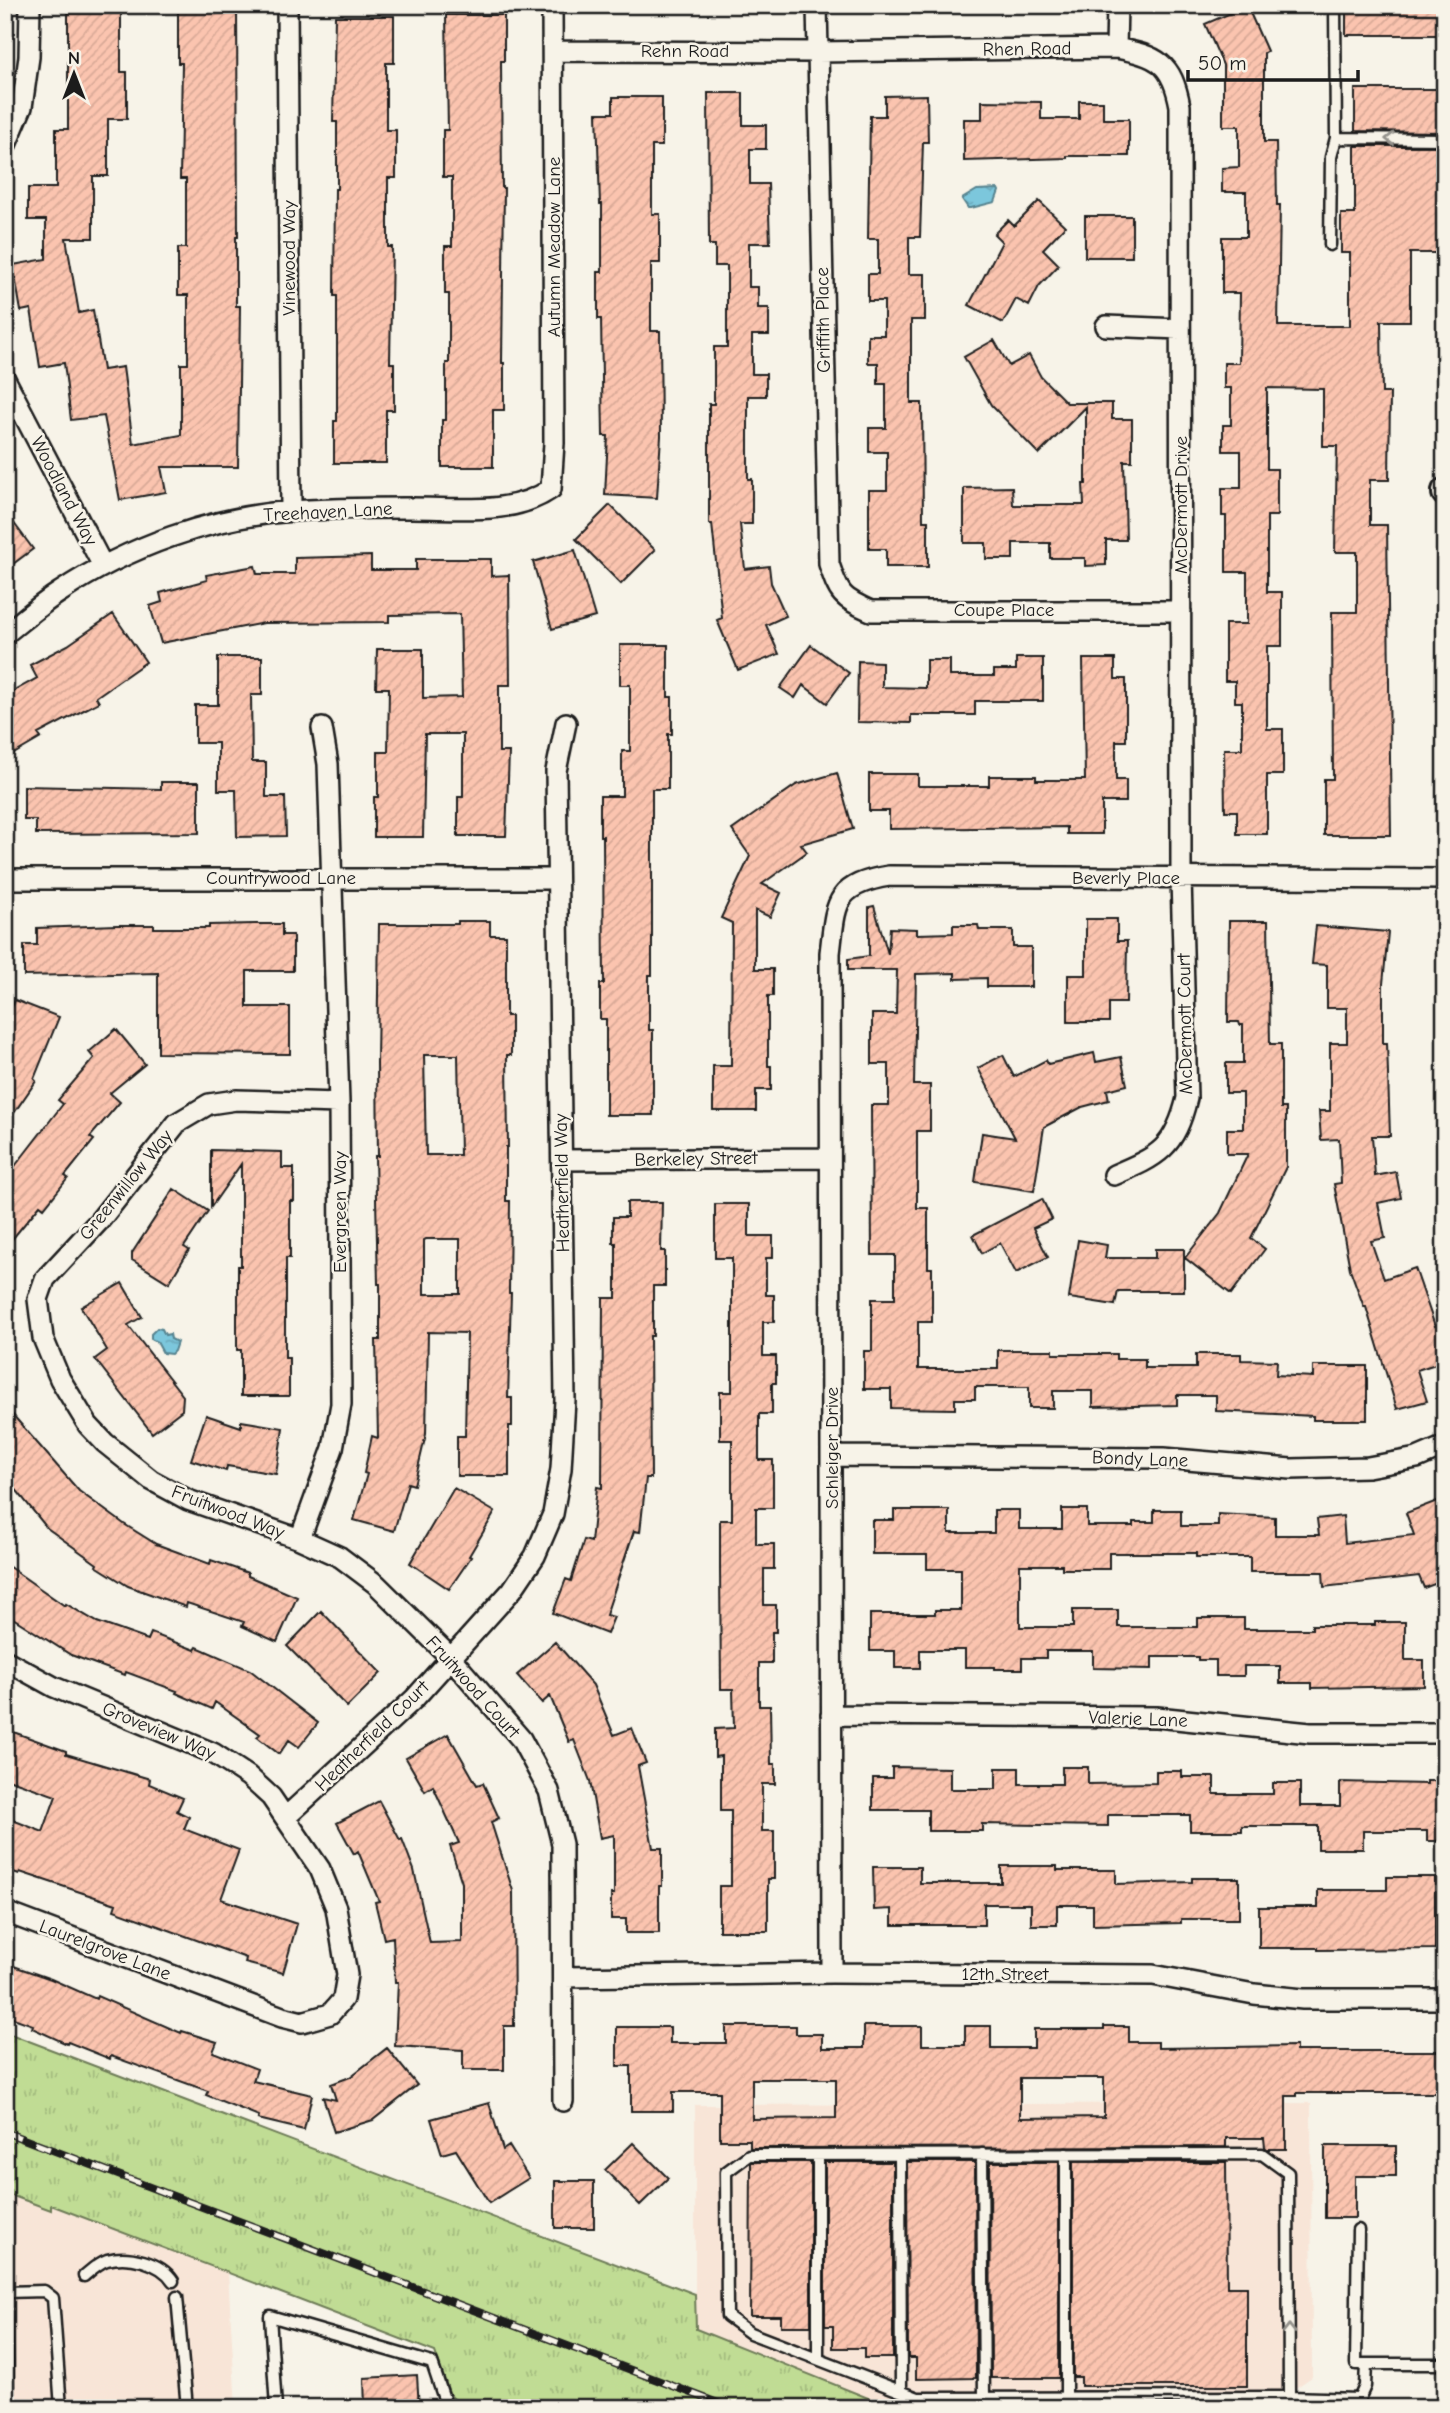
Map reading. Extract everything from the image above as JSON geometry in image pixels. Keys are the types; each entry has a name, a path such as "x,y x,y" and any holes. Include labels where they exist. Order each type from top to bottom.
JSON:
{"street":[{"path":"5,146 22,107 29,57 30,5"},
{"name":"Vinewood Way","path":"287,5 291,511"},
{"name":"Autumn Meadow Lane","path":"551,489 554,443 552,5"},
{"name":"Griffith Place","path":"817,5 829,564 836,587"},
{"path":"1116,48 1117,5"},
{"name":"Rhen Road","path":"817,52 1116,48 1145,53 1163,64 1176,87 1180,106 1180,132"},
{"name":"Rehn Road","path":"554,51 817,52"},
{"name":"McDermott Drive","path":"1180,132 1181,878"},
{"path":"1106,326 1180,329"},
{"name":"Woodland Way","path":"5,379 103,566"},
{"name":"Treehaven Lane","path":"5,635 59,593 103,566 171,538 223,522 291,511 500,507 536,499 551,489"},
{"name":"Coupe Place","path":"836,587 848,601 871,611 1181,611"},
{"name":"Heatherfield Way","path":"484,1622 512,1590 535,1556 553,1514 561,1469 565,1400 556,771 566,723"},
{"name":"Evergreen Way","path":"300,1539 333,1448 341,1404 339,1103 328,764 322,728"},
{"name":"Beverly Place","path":"833,923 835,905 847,890 866,880 888,876 1445,879"},
{"name":"McDermott Court","path":"1114,1175 1153,1158 1171,1141 1182,1121 1187,1098 1181,878"},
{"name":"Countrywood Lane","path":"5,879 556,879"},
{"name":"Schleiger Drive","path":"832,1973 830,953 833,923"},
{"name":"Greenwillow Way","path":"39,1316 38,1299 45,1279 100,1220 177,1123 209,1104 223,1102 339,1103"},
{"name":"Berkeley Street","path":"562,1160 830,1158"},
{"name":"Fruitwood Way","path":"39,1316 43,1338 60,1380 89,1425 105,1443 151,1480 188,1500 300,1539"},
{"name":"Bondy Lane","path":"832,1456 1164,1458 1291,1469 1368,1467 1417,1458 1445,1446"},
{"name":"Fruitwood Court","path":"300,1539 340,1557 376,1584 451,1658 521,1739 548,1791 562,1844 564,2101"},
{"name":"Heatherfield Court","path":"286,1817 414,1699 484,1622"},
{"name":"Groveview Way","path":"5,1660 54,1687 213,1753 248,1776 271,1797 320,1869 336,1908 347,1975 343,1999 330,2014 302,2022 205,1988"},
{"name":"Valerie Lane","path":"831,1715 1157,1717 1310,1733 1445,1733"},
{"name":"Laurelgrove Lane","path":"5,1912 205,1988"},
{"name":"12th Street","path":"564,1977 832,1973 1153,1975 1254,1994 1303,1999 1445,1999"}],"lane":[{"path":"1330,244 1331,157 1336,138 1335,5"},
{"path":"1336,138 1445,139"},
{"path":"982,2154 984,2398"},
{"path":"1066,2154 1066,2397"},
{"path":"1289,2402 1288,2174 1262,2154 749,2155 726,2172 727,2316 750,2333 918,2398 1066,2397 1362,2404 1366,2364"},
{"path":"818,2155 818,2359"},
{"path":"900,2155 901,2391"},
{"path":"1358,2230 1356,2364 1445,2364"},
{"path":"84,2277 105,2261 118,2258 148,2263 163,2269 173,2281"},
{"path":"5,2282 8,2408"},
{"path":"5,2292 44,2291 53,2298 61,2408"},
{"path":"177,2297 187,2408"},
{"path":"276,2408 270,2316 432,2362 447,2408"}],"shaded area":[{"path":"1311,2103 1312,2377 1266,2408 893,2408 695,2329 695,2105"},
{"path":"5,2193 50,2209 50,2205 228,2273 236,2408 5,2408"}],"green space":[{"path":"5,2032 695,2294 696,2329 893,2408 463,2408 450,2395 435,2352 51,2205 51,2210 5,2193"}],"water":[{"path":"998,189 995,202 968,208 962,199 977,190"},
{"path":"157,1328 162,1329 165,1335 170,1334 171,1339 177,1342 171,1354 163,1353 157,1342 151,1339 151,1334"}],"building":[{"path":"178,5 237,5 236,306 240,306 238,467 161,467 166,492 120,500 104,416 71,420 64,363 40,367 31,309 21,311 13,265 46,259 46,220 28,220 28,188 56,188 56,129 68,129 68,13 121,13 121,72 127,72 127,119 108,119 108,176 93,176 93,238 66,238 79,313 93,310 103,370 123,367 133,444 181,435 181,364 188,364 188,295 178,295 178,248 186,248 186,179 180,179 182,63 178,63"},
{"path":"1346,5 1445,5 1445,35 1346,35"},
{"path":"1247,6 1267,51 1264,53 1264,142 1276,142 1277,205 1280,205 1278,326 1350,326 1350,253 1341,253 1341,214 1355,214 1355,146 1445,146 1445,193 1438,193 1438,253 1410,253 1410,321 1381,321 1382,393 1390,393 1389,480 1370,480 1370,525 1387,525 1391,835 1324,835 1324,779 1333,779 1332,612 1357,612 1357,552 1335,552 1337,446 1323,446 1323,389 1267,388 1267,469 1277,469 1277,516 1267,516 1267,592 1282,592 1282,646 1267,646 1267,729 1283,729 1283,775 1267,775 1267,834 1237,834 1237,811 1225,811 1224,749 1242,749 1242,702 1235,702 1235,681 1225,681 1225,624 1247,624 1247,572 1226,572 1226,516 1222,516 1222,488 1241,488 1241,451 1223,451 1223,425 1231,425 1231,388 1224,388 1224,363 1239,363 1240,293 1222,293 1222,237 1246,237 1246,192 1222,192 1222,168 1239,167 1239,126 1223,126 1223,65 1205,24"},
{"path":"446,15 504,15 504,61 501,61 504,410 493,410 493,467 442,467 442,420 446,420 446,363 449,363 449,294 445,294 445,246 452,246 452,177 443,177 443,130 448,130"},
{"path":"335,16 394,16 394,63 386,63 386,130 396,130 396,178 388,178 388,247 392,247 390,363 394,363 394,410 386,410 386,463 334,463 334,421 337,421 337,296 334,296 337,122 333,122"},
{"path":"1355,89 1445,89 1445,132 1355,131"},
{"path":"708,93 743,93 743,125 766,125 766,149 750,149 750,184 768,184 770,243 749,243 749,287 758,287 758,308 769,308 769,335 752,335 752,374 766,374 766,396 748,396 748,479 752,479 752,524 740,524 745,569 769,566 771,583 786,616 766,625 779,654 738,670 717,620 722,618 712,524 709,524 709,404 714,404 714,347 727,347 727,266 715,266 715,245 709,245"},
{"path":"927,95 928,142 923,142 920,237 909,237 909,274 925,274 925,320 911,320 911,403 922,403 923,521 928,521 928,567 886,567 886,549 869,549 869,490 887,490 887,452 869,452 869,428 886,428 886,384 878,384 878,363 868,363 868,335 884,335 884,301 868,301 868,274 878,274 878,239 868,239 870,116 885,116 885,96"},
{"path":"613,97 662,97 662,146 652,146 652,214 660,214 660,263 651,263 651,331 660,331 661,436 657,498 605,495 608,436 603,436 601,319 598,319 598,272 602,272 602,204 597,113 613,113"},
{"path":"982,101 1041,102 1041,119 1079,119 1079,101 1103,101 1103,119 1129,119 1129,156 964,161 964,119 982,119"},
{"path":"1039,201 1065,226 1043,249 1059,265 1039,286 1029,306 1016,299 1003,323 969,305 1002,242 994,234 1008,220 1014,226"},
{"path":"1085,216 1132,216 1132,257 1085,257"},
{"path":"994,340 1009,366 1029,355 1041,377 1067,403 1112,403 1112,419 1132,419 1132,461 1124,461 1126,540 1106,540 1106,565 1085,566 1085,558 1050,558 1050,543 1013,543 1013,559 986,559 986,543 964,543 964,488 1012,487 1013,505 1084,505 1086,407 1039,454 991,405 964,357"},
{"path":"610,505 655,550 621,584 576,539"},
{"path":"5,511 33,549 5,570"},
{"path":"575,550 595,617 552,629 533,562"},
{"path":"371,556 371,570 416,570 416,559 491,559 491,576 509,575 510,685 499,685 499,752 509,752 506,836 458,836 458,797 463,797 463,734 425,734 423,837 374,837 374,797 378,797 378,752 388,752 389,688 376,688 377,649 423,649 423,698 462,697 460,614 389,615 389,622 264,623 161,643 150,606 162,602 160,593 207,580 206,575 255,566 257,574 295,574 295,558"},
{"path":"113,614 146,662 96,697 99,702 38,734 41,738 5,759 5,696 37,678 30,665 68,645"},
{"path":"620,645 668,645 668,697 672,697 672,734 668,734 668,789 652,789 652,975 649,975 649,1030 653,1030 653,1115 606,1115 606,1019 600,1019 600,984 604,984 603,836 600,836 600,796 622,796 622,751 630,751 630,685 620,685"},
{"path":"811,645 849,673 827,703 803,685 795,698 780,688"},
{"path":"218,657 262,657 262,695 251,695 252,762 266,762 266,797 285,797 286,836 237,837 236,790 218,790 218,743 195,743 195,705 218,705"},
{"path":"1016,658 1043,658 1043,701 975,701 975,715 911,715 911,723 857,722 858,661 882,662 882,687 926,688 926,660 950,660 950,676 994,676 994,670 1016,670"},
{"path":"1083,659 1115,659 1115,679 1126,679 1126,741 1116,741 1116,780 1126,780 1126,802 1102,802 1102,834 1067,834 1067,827 889,829 889,811 869,811 869,774 918,774 918,786 989,786 989,776 1085,780"},
{"path":"837,773 853,829 801,844 807,852 762,884 781,893 770,917 755,910 755,969 773,969 773,996 768,996 768,1066 771,1066 771,1090 756,1090 756,1111 713,1111 713,1066 731,1066 732,923 721,918 750,856 732,830 796,785"},
{"path":"161,782 199,782 199,833 36,834 36,820 24,820 24,786 161,789"},
{"path":"874,906 888,954 890,928 917,929 917,934 953,933 953,925 978,925 979,930 1013,930 1013,947 1031,947 1031,987 987,987 987,978 955,979 955,973 916,974 914,1085 930,1085 930,1131 917,1131 917,1208 928,1208 928,1268 932,1268 932,1322 918,1322 918,1369 998,1369 998,1350 1053,1350 1053,1354 1116,1354 1116,1359 1145,1359 1145,1368 1196,1368 1196,1354 1241,1354 1241,1360 1277,1361 1276,1375 1313,1377 1313,1366 1367,1366 1367,1420 1313,1420 1313,1416 1216,1411 1216,1395 1177,1395 1177,1405 1093,1407 1093,1391 1053,1391 1053,1408 1029,1408 1029,1387 975,1387 975,1399 955,1399 955,1409 891,1408 891,1389 864,1389 864,1351 872,1351 872,1299 895,1299 895,1255 872,1255 871,1105 889,1105 889,1064 872,1064 872,1014 896,1014 897,970 848,970 848,959 869,956 869,907"},
{"path":"1086,919 1117,919 1117,941 1127,941 1126,1003 1109,1003 1109,1022 1068,1022 1068,975 1086,975"},
{"path":"458,921 490,921 490,935 506,935 506,1016 511,1016 511,1055 507,1055 506,1147 506,1201 510,1201 511,1293 508,1398 512,1398 509,1476 457,1476 457,1436 465,1436 467,1333 428,1332 426,1434 414,1485 408,1483 394,1531 354,1520 367,1474 364,1473 372,1436 378,1438 376,1340 380,1340 380,1284 375,1156 378,1156 379,924 458,924","holes":["424,1055 458,1055 460,1155 426,1155","426,1239 460,1239 460,1294 424,1294"]},
{"path":"1229,921 1268,921 1270,1044 1281,1044 1281,1108 1286,1108 1286,1167 1251,1238 1265,1249 1231,1294 1185,1258 1220,1213 1248,1154 1227,1154 1227,1129 1243,1129 1243,1093 1226,1093 1226,1063 1243,1063 1243,1025 1239,1022 1228,1022"},
{"path":"282,924 282,935 293,935 293,971 247,971 247,1007 290,1007 290,1054 158,1053 158,973 24,976 24,945 37,945 37,928 154,925 154,928 209,928 209,925"},
{"path":"1316,926 1388,932 1383,984 1383,1043 1387,1043 1390,1136 1372,1136 1375,1176 1396,1172 1401,1198 1378,1203 1385,1238 1371,1241 1384,1279 1415,1268 1435,1326 1445,1323 1445,1361 1417,1370 1427,1401 1397,1409 1366,1307 1350,1269 1334,1184 1341,1183 1339,1139 1321,1140 1319,1111 1330,1111 1330,1043 1347,1043 1347,1008 1327,1008 1327,965 1312,964"},
{"path":"15,1000 59,1017 34,1079 36,1081 5,1126 5,1022"},
{"path":"116,1029 145,1064 110,1093 120,1102 90,1137 94,1140 65,1176 68,1178 44,1208 40,1205 5,1248 5,1179 63,1104 58,1100 94,1058 89,1052"},
{"path":"1094,1053 1096,1062 1121,1057 1127,1085 1107,1090 1109,1100 1082,1107 1044,1127 1034,1191 975,1182 982,1133 1015,1138 978,1068 1003,1055 1014,1077 1046,1060 1048,1064"},
{"path":"211,1150 282,1152 282,1168 294,1168 294,1201 290,1201 290,1258 286,1258 285,1358 289,1358 289,1396 241,1396 241,1350 237,1350 237,1313 238,1266 241,1266 241,1164 211,1207"},
{"path":"174,1189 208,1211 184,1247 189,1250 169,1283 132,1260 132,1253"},
{"path":"1042,1199 1052,1219 1033,1228 1048,1257 1016,1273 1000,1243 982,1253 973,1235"},
{"path":"627,1202 662,1202 661,1251 665,1251 665,1286 653,1286 653,1336 650,1336 651,1478 646,1478 640,1532 634,1531 606,1615 614,1617 607,1634 553,1613 566,1579 571,1581 584,1540 591,1542 597,1487 602,1488 603,1298 616,1298 613,1217 627,1217"},
{"path":"715,1204 749,1204 749,1236 773,1236 773,1258 766,1258 766,1295 774,1295 774,1322 763,1322 763,1356 776,1356 776,1383 772,1383 772,1414 759,1414 759,1460 773,1460 773,1508 756,1508 756,1544 774,1544 774,1569 764,1569 764,1605 776,1605 776,1632 772,1632 772,1663 759,1663 759,1706 770,1706 771,1764 775,1764 775,1784 762,1784 762,1831 774,1831 774,1879 768,1879 768,1931 719,1931 719,1886 731,1886 731,1811 721,1811 721,1756 715,1757 715,1729 734,1728 733,1689 721,1689 720,1569 720,1520 732,1520 732,1440 720,1440 720,1392 732,1392 732,1258 715,1258"},
{"path":"1078,1240 1107,1245 1105,1258 1155,1258 1155,1249 1184,1249 1184,1291 1118,1291 1115,1305 1069,1298"},
{"path":"122,1283 142,1317 128,1325 183,1396 182,1410 152,1433 95,1359 107,1350 81,1307"},
{"path":"5,1406 79,1491 124,1524 156,1544 210,1564 211,1560 248,1573 248,1576 297,1597 277,1642 242,1626 244,1622 187,1603 186,1607 128,1586 96,1566 97,1564 47,1528 5,1476"},
{"path":"206,1415 241,1427 241,1421 283,1428 276,1474 227,1466 226,1471 191,1460"},
{"path":"454,1488 495,1512 469,1556 471,1557 449,1589 410,1563"},
{"path":"1445,1498 1445,1580 1424,1588 1419,1576 1324,1587 1323,1572 1250,1572 1250,1557 1196,1557 1196,1553 1109,1553 1109,1569 1062,1569 1062,1565 1020,1565 1020,1627 1073,1627 1073,1610 1118,1610 1118,1627 1198,1627 1198,1618 1244,1618 1244,1629 1312,1629 1312,1625 1405,1622 1405,1660 1424,1660 1424,1686 1312,1688 1312,1683 1280,1683 1280,1666 1244,1666 1244,1676 1216,1676 1216,1660 1198,1660 1198,1657 1152,1657 1152,1669 1093,1668 1093,1651 1046,1651 1046,1658 1022,1658 1022,1669 995,1669 965,1667 965,1650 920,1650 920,1668 895,1668 895,1651 870,1651 870,1614 935,1614 935,1610 961,1610 961,1569 927,1569 927,1554 872,1554 872,1520 894,1520 894,1510 949,1510 949,1533 994,1533 994,1510 1019,1510 1019,1529 1062,1529 1062,1509 1087,1509 1087,1526 1133,1526 1133,1522 1154,1522 1154,1510 1181,1510 1181,1526 1218,1526 1218,1514 1275,1517 1275,1535 1319,1535 1317,1519 1343,1516 1345,1543 1414,1535 1406,1513"},
{"path":"5,1564 65,1606 66,1604 97,1622 148,1640 151,1633 195,1650 197,1647 250,1670 318,1723 299,1747 289,1740 279,1754 257,1737 260,1734 215,1702 212,1709 176,1693 177,1691 71,1655 5,1613"},
{"path":"321,1611 381,1673 347,1707 287,1646"},
{"path":"555,1642 593,1685 614,1735 632,1728 646,1763 638,1766 653,1848 662,1848 659,1933 626,1933 626,1919 611,1919 611,1894 614,1894 614,1835 600,1838 590,1781 574,1740 569,1742 550,1696 542,1703 517,1675"},
{"path":"5,1729 66,1751 66,1754 150,1779 149,1784 183,1798 177,1811 189,1817 184,1829 239,1850 221,1899 297,1924 283,1973 245,1963 246,1958 114,1910 116,1904 5,1869 5,1817 43,1832 56,1796 5,1778"},
{"path":"448,1734 477,1785 483,1783 499,1818 491,1822 513,1891 514,2026 504,2026 504,2070 463,2070 463,2050 395,2046 398,1982 395,1982 393,1937 384,1939 375,1902 379,1901 358,1851 354,1854 337,1823 379,1801 400,1840 402,1839 414,1870 430,1943 462,1942 462,1883 450,1846 459,1843 433,1786 425,1791 406,1758"},
{"path":"892,1767 950,1768 950,1789 996,1789 996,1768 1019,1768 1019,1784 1062,1784 1062,1767 1088,1767 1088,1784 1156,1783 1156,1771 1182,1771 1182,1777 1214,1777 1214,1794 1273,1794 1273,1783 1300,1783 1300,1806 1340,1806 1340,1782 1427,1784 1427,1781 1445,1781 1445,1841 1427,1841 1427,1831 1363,1831 1363,1849 1318,1849 1318,1826 1242,1826 1242,1831 1190,1831 1190,1815 1108,1815 1108,1826 982,1824 982,1831 928,1831 928,1810 873,1810 873,1778 892,1778"},
{"path":"1001,1866 1116,1870 1116,1884 1192,1882 1192,1878 1239,1878 1239,1919 1181,1919 1181,1923 1093,1925 1093,1905 1057,1905 1057,1925 1031,1925 1031,1904 984,1904 984,1925 892,1925 892,1909 874,1910 873,1867 920,1867 920,1883 1001,1883"},
{"path":"1387,1877 1435,1877 1435,1949 1259,1948 1259,1907 1318,1907 1318,1890 1387,1890"},
{"path":"5,1963 96,1999 97,1996 181,2033 182,2031 217,2042 213,2052 257,2069 253,2081 312,2095 304,2130 258,2119 259,2116 206,2095 208,2091 111,2056 110,2059 68,2042 67,2044 32,2028 33,2025 5,2015"},
{"path":"726,2026 796,2026 796,2034 822,2034 822,2048 864,2048 864,2026 922,2026 922,2045 965,2045 965,2026 991,2026 991,2048 1034,2048 1034,2029 1104,2029 1104,2026 1129,2026 1129,2042 1158,2042 1158,2048 1296,2046 1296,2051 1440,2051 1440,2093 1297,2093 1297,2096 1286,2096 1286,2149 1267,2149 1264,2138 1226,2138 1226,2147 750,2148 750,2140 720,2140 720,2092 673,2092 673,2111 631,2111 631,2066 617,2066 617,2027 670,2027 670,2043 726,2043","holes":["1020,2078 1104,2078 1104,2117 1020,2118","752,2079 836,2079 836,2118 752,2119"]},
{"path":"387,2048 417,2085 373,2120 334,2132 323,2097 336,2100 331,2084 350,2077"},
{"path":"489,2103 503,2150 509,2146 529,2178 489,2203 456,2150 442,2154 431,2119"},
{"path":"633,2143 668,2178 640,2205 605,2170"},
{"path":"1325,2146 1396,2146 1396,2176 1355,2176 1355,2218 1325,2218"},
{"path":"751,2162 811,2162 811,2326 781,2326 781,2316 750,2316"},
{"path":"825,2162 893,2162 893,2358 864,2358 864,2348 833,2348 833,2326 825,2326"},
{"path":"907,2162 975,2162 976,2378 916,2379 916,2358 908,2358"},
{"path":"990,2162 1059,2162 1059,2378 991,2378"},
{"path":"1073,2162 1226,2162 1227,2287 1247,2287 1247,2386 1081,2386 1081,2377 1073,2377"},
{"path":"555,2181 594,2181 594,2228 555,2228"},
{"path":"417,2375 419,2408 365,2408 364,2378"}],"railway":[{"path":"5,2132 731,2408"}]}
